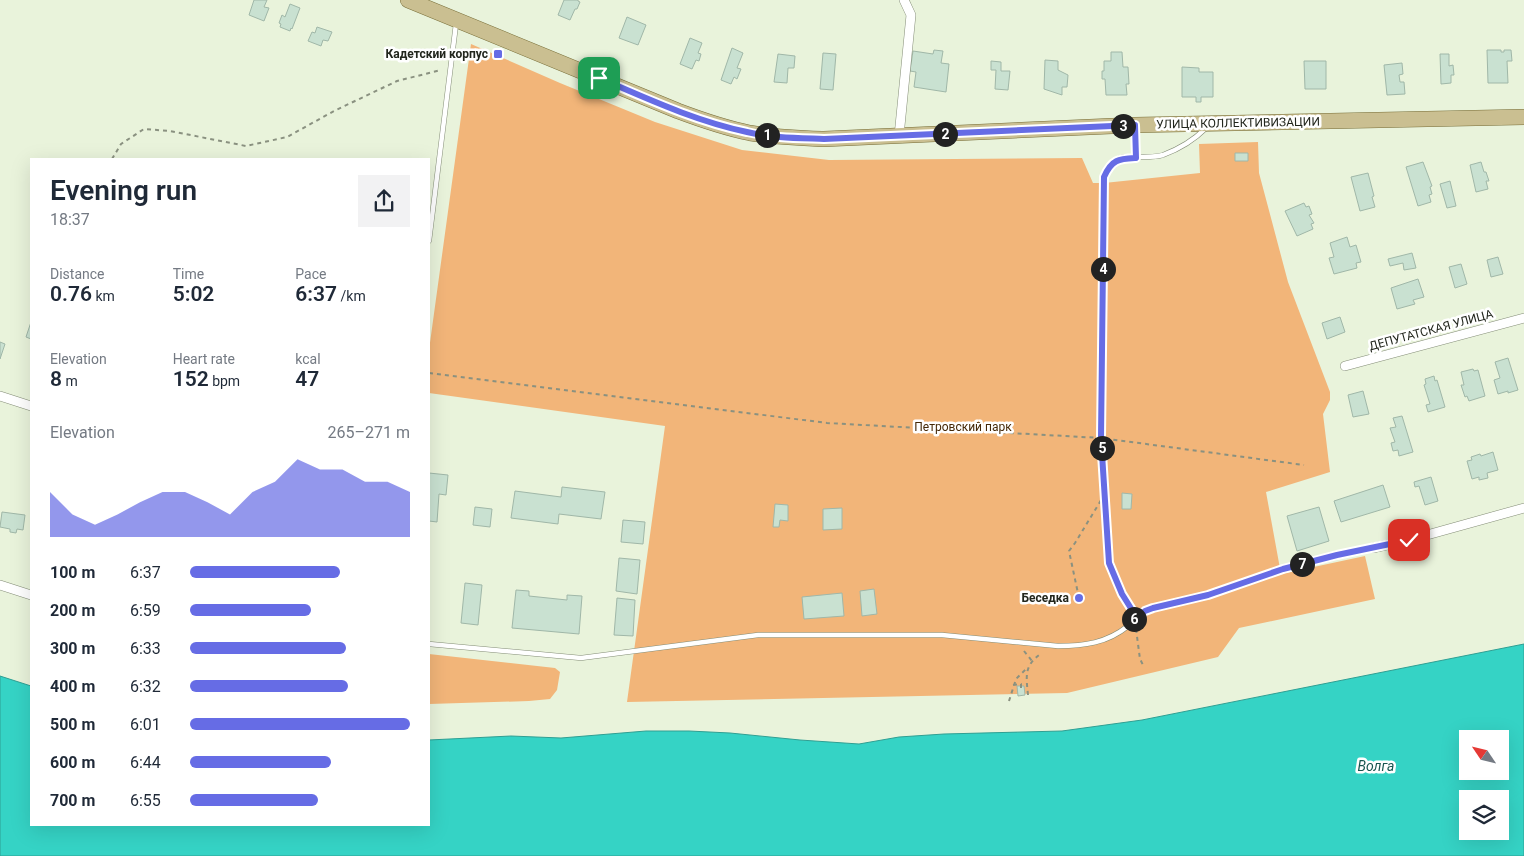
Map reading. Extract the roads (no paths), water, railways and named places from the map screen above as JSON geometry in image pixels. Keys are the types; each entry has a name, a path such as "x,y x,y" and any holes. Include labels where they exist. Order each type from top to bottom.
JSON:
{"main road":[{"name":"УЛИЦА КОЛЛЕКТИВИЗАЦИИ","path":"408,0 678,112 712,124 750,133 786,137 824,139 1135,125 1524,117"}],"street":[{"path":"899,136 911,15 904,0"},
{"name":"ДЕПУТАТСКАЯ УЛИЦА","path":"1344,366 1524,318"},
{"path":"0,396 30,406"},
{"path":"1373,548 1524,508"},
{"path":"0,585 30,595"}],"lane":[{"path":"430,233 456,20"},
{"path":"1104,183 1107,170 1120,158 1163,155 1197,137 1209,124"},
{"path":"1135,125 1136,158"},
{"path":"430,644 581,658 758,635 942,634 1058,646 1090,644 1107,639 1145,611 1153,608 1208,595 1283,569 1373,548"}],"water":[{"name":"Волга","path":"1524,644 1524,856 0,856 0,676 30,686 30,826 430,826 430,740 511,736 561,738 646,731 689,731 859,744 899,737 1062,731 1142,720"}],"place":[{"name":"Кадетский корпус","path":"498,54"},
{"name":"Беседка","path":"1079,598"}],"park label":[{"name":"Петровский парк","path":"963,427"}]}
